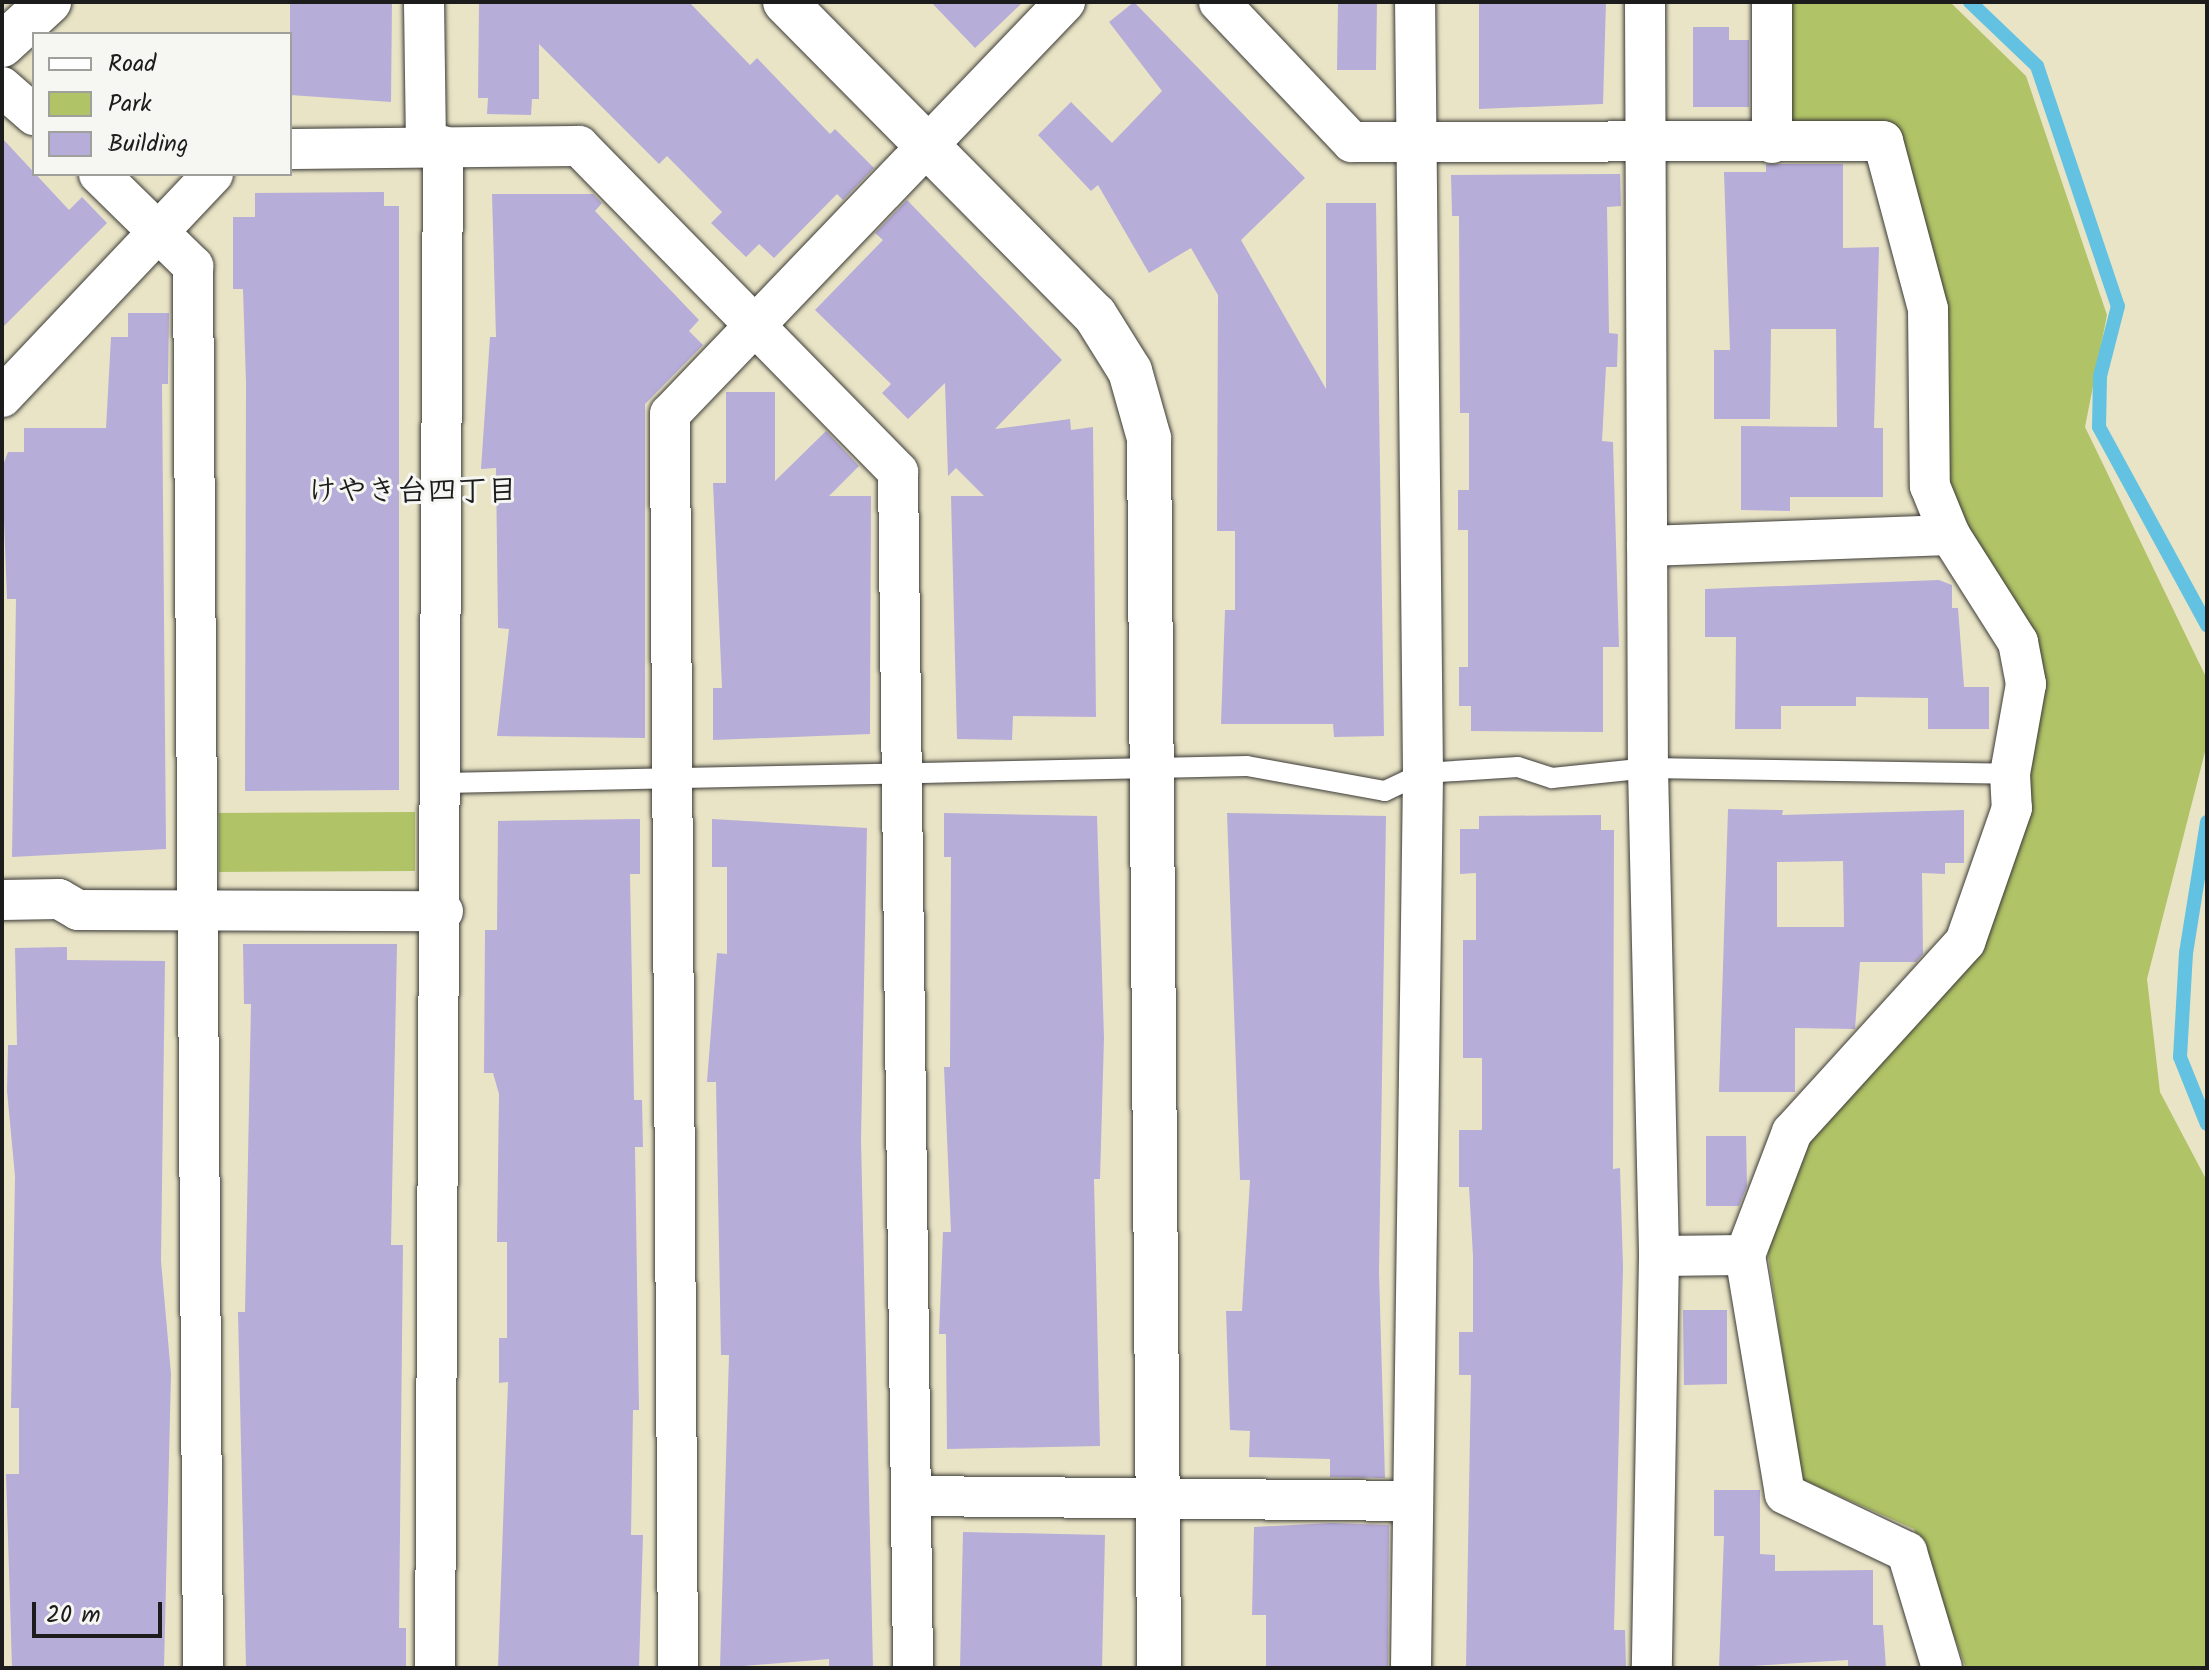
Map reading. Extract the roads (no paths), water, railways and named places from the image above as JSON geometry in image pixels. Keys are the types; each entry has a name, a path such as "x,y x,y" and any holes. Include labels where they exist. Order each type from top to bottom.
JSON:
{"street":[{"path":"2,45 49,2"},
{"path":"424,2 434,146 444,783 435,1668"},
{"path":"785,2 935,145 1095,315 1130,371 1149,438 1157,773 1159,1668"},
{"path":"678,1668 670,414 750,326 935,145 1065,2"},
{"path":"1219,2 1352,142 1645,147 1883,141 1928,309 1930,486 1950,535 2018,642 2026,684 2010,774 2012,808 1965,942 1792,1132 1745,1255 1785,1494 1907,1552 1942,1668"},
{"path":"1411,1668 1423,773 1413,144 1415,2"},
{"path":"1645,2 1648,768 1659,1256 1652,1668"},
{"path":"1772,2 1772,143"},
{"path":"2,87 32,113"},
{"path":"292,149 579,146 750,326 898,472 913,1668"},
{"path":"101,176 162,230 193,266 203,1668"},
{"path":"2,397 211,176"},
{"path":"1647,546 1950,535"},
{"path":"2,900 59,899 78,910 198,906 443,911"},
{"path":"1659,1256 1745,1255"},
{"path":"913,1496 1161,1495 1413,1501"}],"lane":[{"path":"444,783 1157,773 1247,766 1385,791 1423,773 1518,767 1552,778 1648,768 2010,774"}],"waterway":[{"path":"1970,2 2037,66 2118,306 2100,376 2099,427 2207,625"},
{"path":"2207,822 2186,953 2180,1057 2207,1124"}],"district":[{"name":"けやき台四丁目","path":"412,492"}]}
